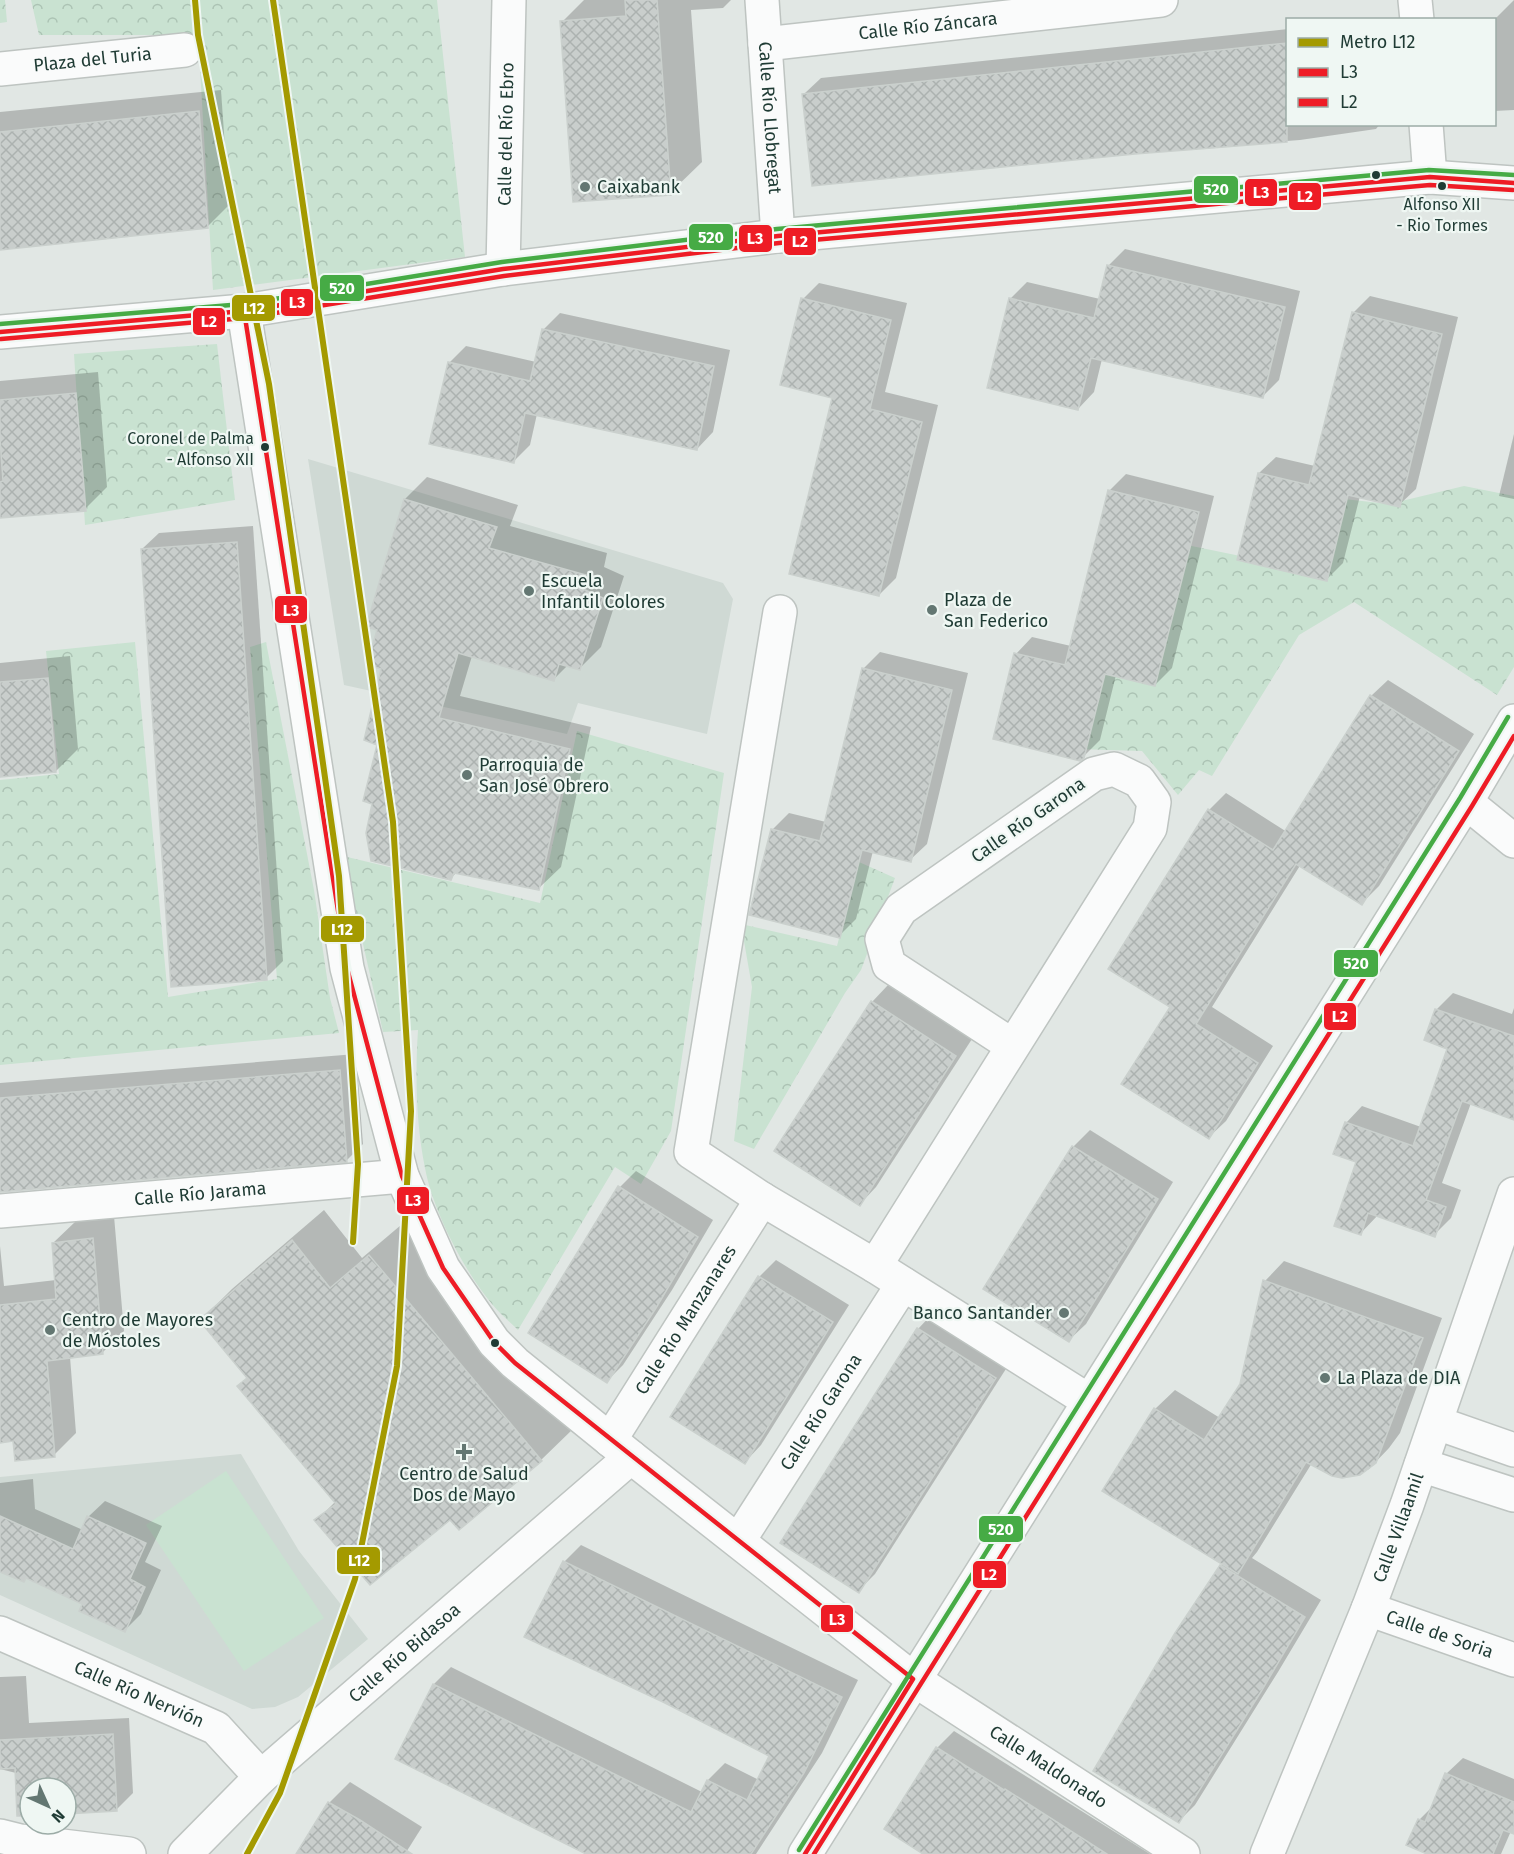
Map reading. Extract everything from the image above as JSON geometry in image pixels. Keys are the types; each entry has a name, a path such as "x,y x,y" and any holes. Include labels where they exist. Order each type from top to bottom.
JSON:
{"street":[{"name":"Calle del Río Ebro","path":"503,269 509,0"},
{"name":"Calle Río Llobregat","path":"762,0 778,236"},
{"name":"Calle Río Záncara","path":"765,44 1161,0"},
{"path":"1415,0 1417,18"},
{"name":"Plaza del Turia","path":"0,69 185,50"},
{"path":"1426,126 1430,177"},
{"path":"0,332 244,311 503,269 778,236 1430,177 1514,183"},
{"name":"Calle Maldonado","path":"244,311 347,968 402,1176 443,1268 494,1342 515,1363 621,1448 913,1679 1183,1854"},
{"path":"780,612 691,1152 762,1199 875,1266 1089,1401"},
{"path":"805,1854 1466,802 1514,721"},
{"name":"Calle Río Garona","path":"875,1266 1150,828 1154,802 1139,781 1114,769 1094,774 901,909 882,939 889,965 1013,1046"},
{"path":"1466,802 1514,841"},
{"name":"Calle Río Jarama","path":"0,1211 402,1176"},
{"name":"Calle Villaamil","path":"1267,1854 1368,1609 1437,1423 1514,1194"},
{"name":"Calle Río Manzanares","path":"621,1448 762,1199"},
{"name":"Calle Río Garona","path":"739,1540 903,1284"},
{"path":"1437,1423 1514,1450"},
{"name":"Calle Río Bidasoa","path":"185,1854 261,1777 621,1448"},
{"path":"1421,1464 1514,1495"},
{"name":"Calle de Soria","path":"1368,1609 1514,1660"},
{"name":"Calle Río Nervión","path":"0,1633 216,1728 261,1777"},
{"path":"0,1836 21,1841 129,1854"}],"shaded area":[{"name":"Escuela Infantil Colores","path":"308,459 723,583 733,599 707,734 578,703 567,734 344,685"},
{"path":"241,1454 299,1551 368,1639 298,1697 275,1707 252,1709 0,1595 0,1477"}],"green space":[{"path":"0,0 5,0 7,22 0,23"},
{"path":"31,0 437,0 465,257 213,290 198,35 39,35"},
{"path":"217,344 235,500 85,525 74,354"},
{"path":"1464,486 1514,496 1514,667 1497,695 1354,602 1299,635 1212,776 1199,770 1178,795 1142,751 1075,749 1094,672 1182,544 1314,571 1335,498 1389,504"},
{"path":"135,642 168,997 277,979 250,647 266,642 314,890 330,998 339,1033 0,1065 0,780 59,774 46,651"},
{"path":"577,731 724,773 671,1131 641,1184 615,1167 518,1330 495,1308 471,1275 451,1240 435,1203 425,1168 418,1117 418,1030 383,1032 343,856 540,903"},
{"path":"859,862 895,878 861,970 845,993 754,1149 734,1141 752,987 741,924 837,946"},
{"path":"226,1471 324,1618 244,1671 146,1525"}],"building":[{"path":"625,0 657,0 671,195 573,202 560,21 626,16"},
{"path":"1286,43 1287,142 1135,154 812,186 802,94"},
{"path":"199,111 208,228 0,250 0,132"},
{"path":"1107,265 1285,307 1263,398 1091,358 1078,410 987,388 1009,298 1094,318"},
{"path":"801,298 891,320 870,409 922,422 879,596 789,574 832,398 780,385"},
{"path":"1352,312 1442,334 1400,507 1348,495 1327,581 1237,560 1258,473 1309,485"},
{"path":"542,329 714,366 697,450 525,413 514,463 429,444 448,362 530,381"},
{"path":"76,393 86,511 0,518 0,482 3,481 0,400"},
{"path":"1108,490 1199,512 1155,686 1105,674 1084,758 1080,761 993,739 1014,653 1065,665"},
{"path":"404,499 497,527 489,548 586,575 583,589 603,598 580,670 559,664 554,681 458,653 439,718 570,749 539,890 454,873 451,880 371,861 366,833 372,804 363,801 377,745 364,740 381,669 367,665 377,630 366,627"},
{"path":"237,542 267,980 171,987 141,549"},
{"path":"862,668 952,690 911,862 862,850 840,938 749,915 771,829 820,841"},
{"path":"48,678 56,772 0,777 0,682"},
{"path":"1370,695 1459,751 1362,905 1296,864 1196,1024 1258,1063 1209,1139 1121,1084 1170,1007 1108,969 1208,809 1273,850"},
{"path":"871,1001 956,1056 860,1206 774,1151"},
{"path":"1435,1009 1514,1036 1514,1120 1462,1101 1426,1200 1446,1207 1435,1237 1368,1213 1361,1235 1334,1226 1356,1162 1333,1154 1345,1122 1413,1146 1447,1049 1424,1040"},
{"path":"340,1070 347,1162 0,1192 0,1098"},
{"path":"1072,1146 1158,1199 1069,1342 983,1289"},
{"path":"618,1186 698,1237 656,1308 607,1383 528,1333"},
{"name":"Centro de Mayores de Móstoles","path":"93,1238 103,1354 47,1361 55,1457 15,1461 13,1441 0,1443 0,1305 56,1299 52,1243"},
{"path":"292,1240 330,1288 369,1255 542,1461 459,1530 450,1520 370,1585 314,1520 336,1504 237,1386 247,1378 199,1320"},
{"path":"758,1276 833,1322 745,1464 670,1417"},
{"path":"1263,1280 1423,1338 1376,1463 1360,1475 1342,1478 1332,1476 1306,1462 1238,1574 1102,1491 1154,1408 1204,1440 1240,1384"},
{"path":"917,1328 996,1378 859,1593 780,1543"},
{"path":"0,1516 73,1549 87,1516 146,1543 130,1579 145,1587 125,1632 79,1611 82,1604 26,1578 24,1582 0,1572"},
{"path":"563,1561 842,1697 804,1773 751,1854 586,1854 395,1759 433,1684 691,1812 707,1780 747,1800 769,1756 663,1702 524,1637"},
{"path":"1220,1565 1305,1617 1179,1823 1093,1771 1175,1633"},
{"path":"113,1734 117,1811 78,1813 78,1776 18,1776 17,1816 15,1768 0,1769 0,1740"},
{"path":"936,1747 1107,1854 923,1854 884,1829"},
{"path":"1445,1773 1514,1802 1514,1834 1503,1830 1493,1854 1427,1854 1406,1845 1418,1819 1425,1822"},
{"path":"328,1802 360,1820 412,1854 296,1854"}],"metro line":[{"name":"L12","path":"195,0 198,35 269,384 339,876 358,1164 353,1242"},
{"name":"L12","path":"247,1854 280,1793 355,1579 397,1366 411,1111 393,822 273,0"}],"transit line":[{"name":"520","path":"0,324 243,304 502,262 777,229 1429,170 1514,175"},
{"name":"L3","path":"0,332 244,311 503,269 778,236 1430,177 1514,183"},
{"name":"L2","path":"1,339 245,318 504,276 779,243 1430,185 1513,190"},
{"name":"L3","path":"244,311 347,968 402,1176 443,1268 494,1342 515,1363 913,1679 805,1854"},
{"name":"520","path":"799,1850 1460,798 1508,717"},
{"name":"L2","path":"814,1854 1514,736"}],"place":[{"name":"Alfonso XII - Rio Tormes","path":"1442,186"},
{"name":"Caixabank","path":"585,187"},
{"name":"Coronel de Palma - Alfonso XII","path":"265,447"},
{"name":"Escuela Infantil Colores","path":"529,591"},
{"name":"Plaza de San Federico","path":"932,610"},
{"name":"Parroquia de San José Obrero","path":"467,775"},
{"name":"Banco Santander","path":"1064,1313"},
{"name":"Centro de Mayores de Móstoles","path":"50,1330"},
{"name":"La Plaza de DIA","path":"1325,1378"},
{"name":"Centro de Salud Dos de Mayo","path":"464,1452"}]}
